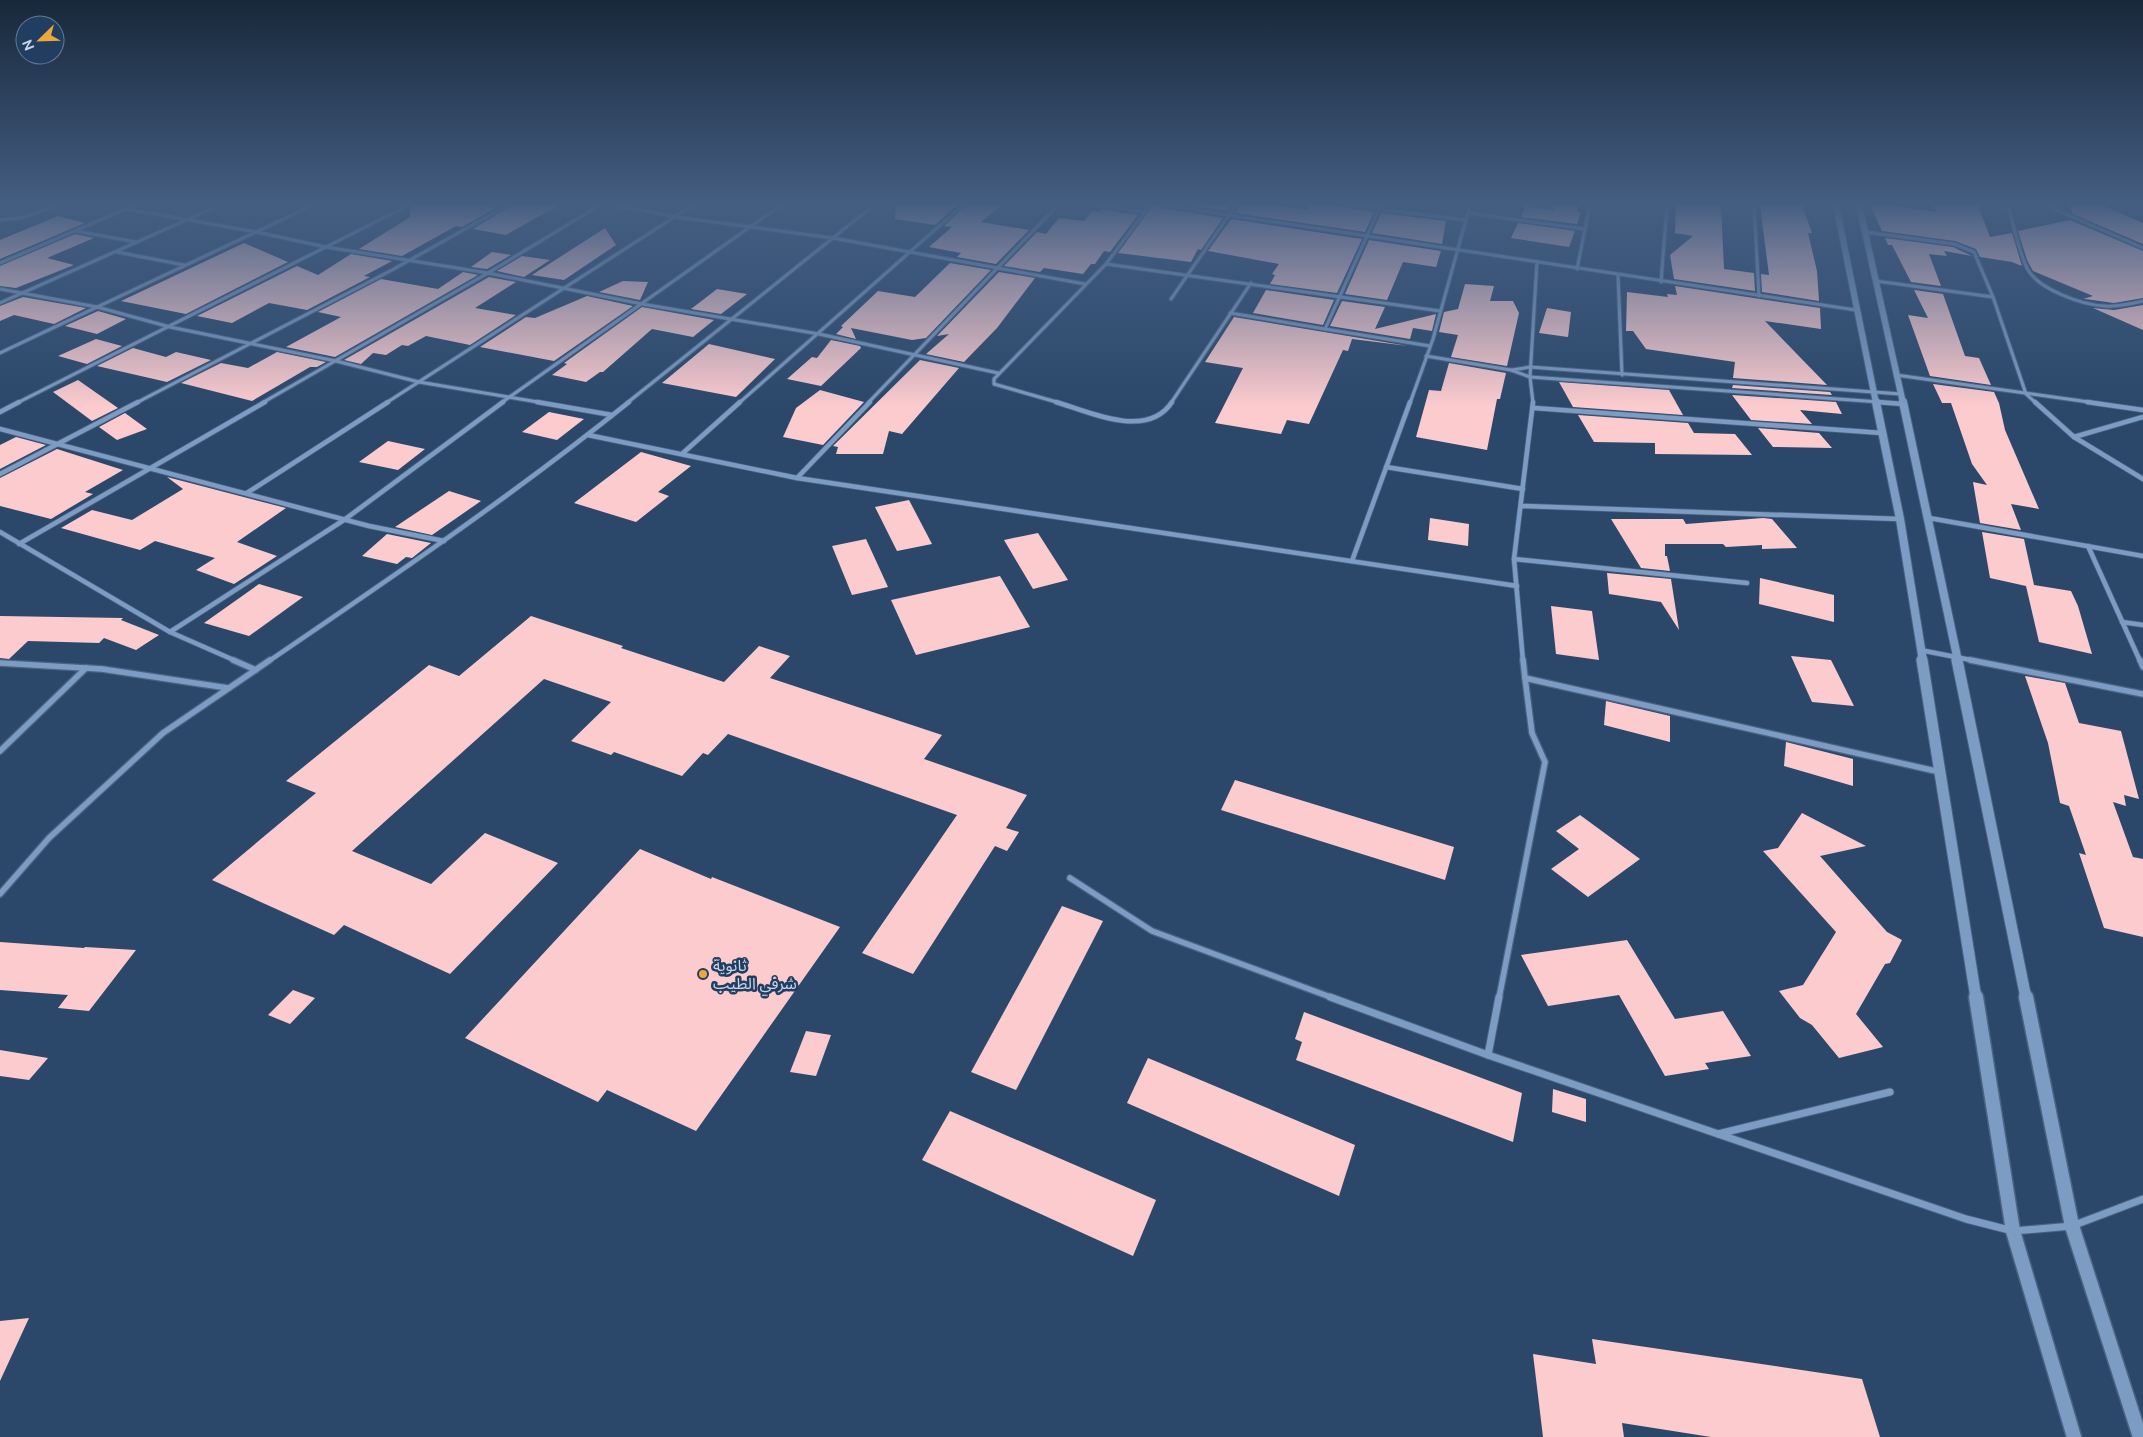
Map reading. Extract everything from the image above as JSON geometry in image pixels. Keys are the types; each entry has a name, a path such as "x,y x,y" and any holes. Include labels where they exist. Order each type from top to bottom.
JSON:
{"main road":[{"path":"1849,272 1900,519 2013,1231 2074,1437"},
{"path":"1874,272 1929,518 2072,1226 2140,1437"}],"street":[{"path":"0,303 70,272"},
{"path":"0,353 170,272"},
{"path":"0,412 278,272"},
{"path":"0,474 387,272"},
{"path":"482,272 642,304 819,334 998,373"},
{"path":"247,493 590,272"},
{"path":"170,632 344,520 510,396 687,272"},
{"path":"0,894 48,838 163,733 445,541 588,435 791,272"},
{"path":"683,453 890,272"},
{"path":"797,478 994,272"},
{"path":"1015,272 1086,284"},
{"path":"1098,272 998,373 993,382 996,385 1124,422 1148,420 1160,416 1167,410 1251,283"},
{"path":"1166,272 1341,295 1440,311"},
{"path":"1171,299 1190,272"},
{"path":"1325,329 1351,272"},
{"path":"1352,561 1430,346 1451,272"},
{"path":"1488,1055 1545,762 1532,733 1514,559 1534,408 1530,367 1536,272"},
{"path":"1598,272 1856,310"},
{"path":"1661,282 1662,272"},
{"path":"1758,272 1759,296"},
{"path":"1983,272 2026,394 2074,437 2143,479"},
{"path":"2029,272 2033,277 2049,287 2086,303 2120,305 2143,302"},
{"path":"20,544 488,273"},
{"path":"1618,275 1622,375"},
{"path":"1876,281 1993,297"},
{"path":"0,289 97,307 170,327 336,361 419,382 510,396 612,415"},
{"path":"1230,313 1430,346"},
{"path":"1426,356 1511,370 1530,377 1902,399"},
{"path":"1511,370 1530,367 1902,399"},
{"path":"1896,375 2143,410"},
{"path":"1534,408 1882,433"},
{"path":"2074,437 2143,417"},
{"path":"2134,419 2143,424"},
{"path":"0,429 344,520 409,536 445,541"},
{"path":"588,435 683,453 797,478 1517,586"},
{"path":"1386,467 1523,489"},
{"path":"1521,506 1900,519"},
{"path":"1929,518 2143,556"},
{"path":"0,532 170,632 256,670"},
{"path":"0,537 8,537"},
{"path":"2088,546 2143,667"},
{"path":"1514,559 1747,583"},
{"path":"2122,622 2143,625"},
{"path":"1920,650 2143,694"},
{"path":"0,663 86,668 229,688"},
{"path":"0,751 86,668"},
{"path":"1525,678 1940,772"},
{"path":"1070,878 1152,931 1488,1055 1966,1219 2013,1231 2072,1226 2143,1198"},
{"path":"1716,1134 1890,1092"}],"building":[{"path":"0,272 56,272 16,288 0,286"},
{"path":"182,272 268,272 186,314 121,301"},
{"path":"285,272 311,272 318,275 323,272 371,272 364,276 370,277 307,310 269,303 232,323 197,316"},
{"path":"463,272 478,275 335,357 286,347 341,317 318,312 381,279 438,289"},
{"path":"502,272 532,272 524,277"},
{"path":"537,272 576,272 564,280 532,275"},
{"path":"941,272 989,272 926,338 912,340 851,328 856,339 836,334 843,327 841,326 878,291 915,297"},
{"path":"999,272 1035,278 997,328 964,362 926,354 949,334 937,336"},
{"path":"1273,272 1347,272 1337,293 1270,284 1275,275 1272,274"},
{"path":"1355,272 1399,272 1387,300 1345,294"},
{"path":"1673,272 1754,273 1755,291 1674,279"},
{"path":"1769,272 1817,272 1819,301 1762,292 1761,274 1769,275"},
{"path":"1906,272 1936,272 1941,286 1911,282"},
{"path":"2036,272 2143,272 2143,298 2114,303 2083,299 2093,296"},
{"path":"489,277 516,282 475,308 516,315 470,345 426,336 408,346 402,345 386,355 373,353 361,364 344,360"},
{"path":"623,281 648,282 640,300 599,292"},
{"path":"1465,284 1494,286 1490,301 1513,301 1519,313 1507,366 1451,357 1458,335 1439,332 1444,312 1458,309"},
{"path":"1675,286 1820,308 1821,329 1765,321 1827,385 1733,378 1735,362 1646,349 1633,331 1626,331 1627,292 1668,297 1667,294 1677,295"},
{"path":"717,289 747,294 721,314 691,309"},
{"path":"1266,290 1334,300 1323,325 1253,313"},
{"path":"1914,290 1943,294 1965,356 1979,358 1991,385 1930,376 1908,315 1928,318"},
{"path":"587,296 633,306 554,361 480,347 526,317 535,318"},
{"path":"23,297 86,308 54,324 14,315 0,321 0,306"},
{"path":"1342,301 1385,307 1375,329 1436,314 1432,331 1413,328 1410,339 1330,326"},
{"path":"2143,305 2143,330 2093,308 2114,310"},
{"path":"642,307 714,320 693,337 652,329 603,372 600,372 586,382 552,375 567,364 564,363"},
{"path":"1547,308 1571,312 1568,337 1539,333"},
{"path":"98,311 126,319 97,334 65,326"},
{"path":"1234,317 1408,346 1352,339 1348,351 1343,350 1309,424 1287,420 1281,434 1215,423 1243,368 1205,362"},
{"path":"96,339 122,346 87,364 58,356"},
{"path":"831,340 860,346 861,348 821,386 787,379 812,357 817,358"},
{"path":"709,344 775,359 736,397 662,383"},
{"path":"133,348 166,357 176,352 211,360 167,382 97,366"},
{"path":"277,352 326,362 317,367 310,367 252,401 181,383 221,363 248,368"},
{"path":"920,360 959,368 902,434 889,431 883,454 836,454 838,447 833,446"},
{"path":"1449,363 1506,373 1500,399 1497,399 1487,450 1416,437 1429,390 1441,391"},
{"path":"78,380 118,408 92,421 53,392"},
{"path":"1559,382 1669,390 1683,415 1573,407"},
{"path":"1933,384 1994,392 1999,403 2005,430 2039,509 2011,504 2021,530 1980,523 1973,482 1987,485 1972,464 1951,403 1942,403"},
{"path":"1733,385 1830,392 1832,395 1732,388"},
{"path":"820,390 864,402 823,445 783,437 796,408"},
{"path":"1732,395 1836,402 1842,414 1800,410 1812,424 1751,420"},
{"path":"549,412 584,419 557,440 522,432"},
{"path":"125,413 147,429 117,440 99,427"},
{"path":"1578,415 1688,423 1694,433 1735,434 1752,455 1655,454 1655,443 1594,442"},
{"path":"1758,428 1819,433 1832,448 1773,447"},
{"path":"16,437 46,445 0,469 0,445"},
{"path":"388,441 425,449 398,470 359,462"},
{"path":"57,449 123,470 85,492 93,494 51,519 0,506 0,478"},
{"path":"641,452 691,466 658,492 669,496 636,522 574,503"},
{"path":"167,477 286,508 237,542 277,556 234,584 196,570 215,558 155,541 140,550 61,528 92,510 132,520 183,489"},
{"path":"449,491 481,501 432,535 395,527"},
{"path":"909,500 932,544 897,551 875,507"},
{"path":"1430,518 1469,524 1468,546 1428,540"},
{"path":"1763,518 1772,519 1797,548 1762,549 1762,545 1726,547 1723,544 1665,544 1665,556 1667,556 1670,571 1641,568 1611,519 1683,519 1686,524"},
{"path":"1982,532 2024,539 2034,585 2071,591 2078,606 2092,654 2039,642 2026,586 1990,578"},
{"path":"1038,533 1068,580 1033,589 1004,540"},
{"path":"387,534 431,543 412,558 406,557 397,564 362,556"},
{"path":"866,539 888,587 852,595 832,546"},
{"path":"1607,573 1671,579 1679,630 1661,602 1609,594"},
{"path":"1000,576 1030,627 916,655 891,600"},
{"path":"1760,578 1834,595 1834,622 1759,604"},
{"path":"259,584 303,597 249,636 204,623"},
{"path":"1551,606 1592,611 1599,660 1556,654"},
{"path":"0,616 123,618 121,620 159,635 136,650 104,638 99,643 28,641 9,659 0,658"},
{"path":"531,616 724,682 759,646 790,656 770,678 942,735 924,759 1027,795 1006,828 1019,832 1007,851 995,846 913,974 862,953 957,815 728,734 708,755 703,753 682,776 614,752 611,755 571,741 611,702 544,679 352,851 431,884 485,833 558,863 450,974 344,925 334,935 212,880 316,793 286,781 429,665 459,676"},
{"path":"1791,656 1831,660 1854,706 1812,702"},
{"path":"2025,676 2065,683 2079,723 2121,731 2139,799 2124,795 2126,806 2113,802 2133,857 2143,859 2143,937 2104,928 2079,853 2086,855 2069,806 2060,803 2048,743"},
{"path":"1606,701 1670,716 1670,742 1604,725"},
{"path":"1786,742 1853,759 1853,786 1784,766"},
{"path":"1235,780 1454,847 1445,880 1221,810"},
{"path":"1802,813 1866,846 1820,856 1887,932 1902,940 1890,963 1885,964 1856,1014 1883,1047 1839,1058 1812,1025 1800,1018 1779,991 1803,985 1836,932 1763,851 1778,848"},
{"path":"1580,815 1640,859 1588,897 1551,869 1579,849 1556,831"},
{"path":"640,849 711,879 712,877 840,927 696,1131 607,1090 598,1102 465,1038"},
{"path":"1062,906 1103,921 1016,1090 971,1072"},
{"path":"1627,940 1675,1019 1723,1011 1751,1056 1705,1063 1709,1069 1665,1076 1619,995 1548,1006 1521,955"},
{"path":"0,942 136,950 89,1011 58,1008 68,995 0,990"},
{"path":"293,990 315,998 290,1024 268,1015"},
{"path":"1304,1012 1522,1093 1513,1142 1296,1060 1302,1042 1295,1039"},
{"path":"806,1031 831,1035 816,1076 790,1072"},
{"path":"0,1050 48,1058 29,1080 0,1076"},
{"path":"1148,1058 1355,1145 1339,1196 1127,1103"},
{"path":"1553,1089 1586,1099 1586,1122 1552,1112"},
{"path":"950,1111 1156,1200 1133,1256 922,1160"},
{"path":"29,1318 0,1381 0,1321"},
{"path":"1592,1339 1862,1379 1880,1437 1711,1437 1622,1423 1624,1437 1543,1437 1533,1354 1596,1364"}],"place":[{"name":"ثانوية شرفي الطيب","path":"703,974"}]}
